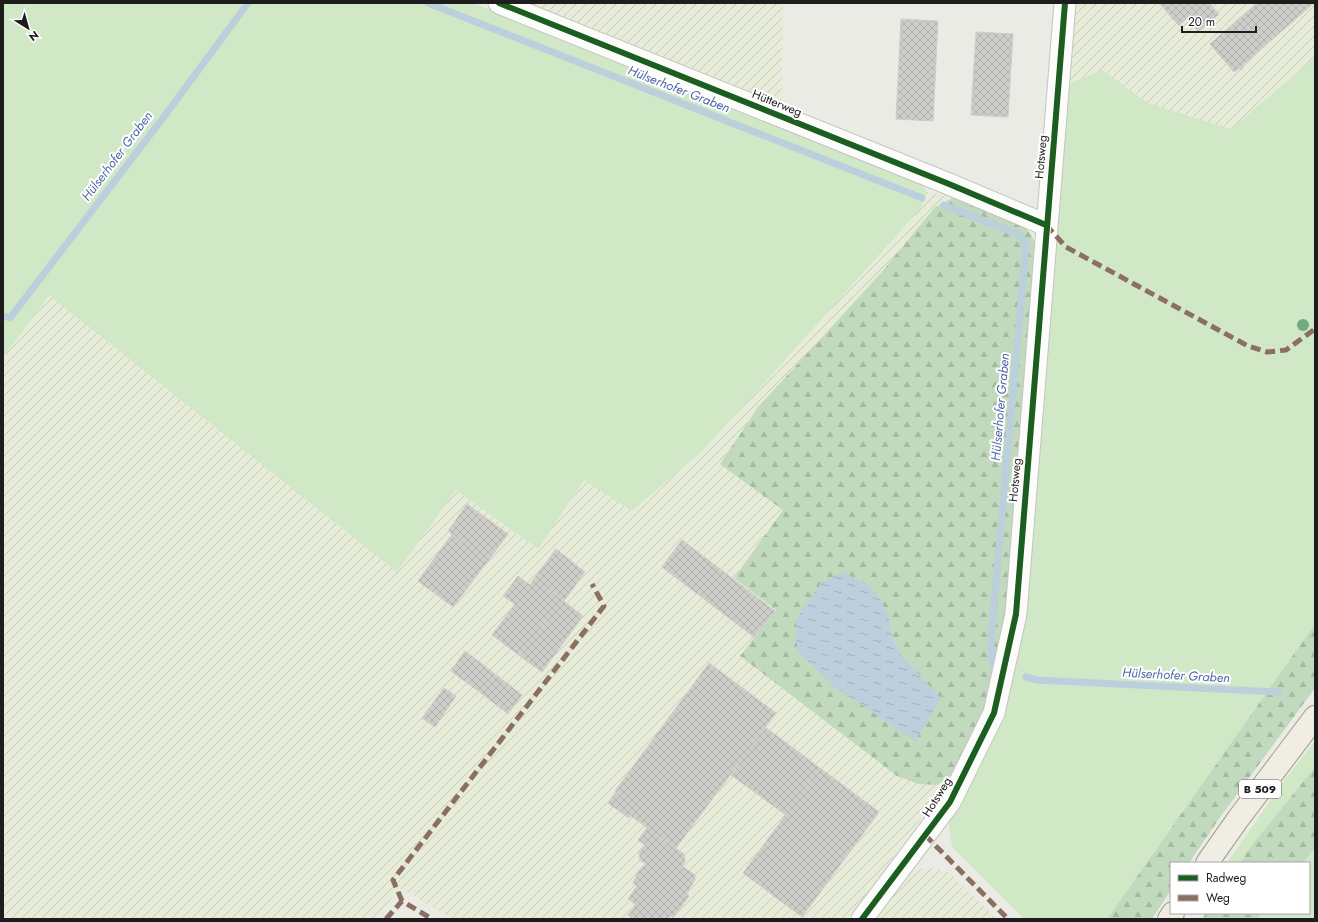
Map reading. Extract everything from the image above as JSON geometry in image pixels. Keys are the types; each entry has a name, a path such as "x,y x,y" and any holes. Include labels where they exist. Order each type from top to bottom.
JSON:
{"main road":[{"name":"B 509","path":"1208,862 1238,819 1315,717"}],"street":[{"name":"Hütterweg","path":"500,3 949,184 1046,225"},
{"name":"Hotsweg","path":"862,919 950,802 994,713 1016,614 1065,3"}],"green space":[{"path":"3,3 473,3 556,35 923,185 927,192 921,208 751,398 701,452 632,511 584,480 538,549 456,490 397,572 49,295 3,358"},
{"path":"514,3 783,3 781,110"},
{"path":"1076,3 1315,3 1315,57 1231,129 1148,103 1102,70 1069,84"},
{"path":"1315,57 1315,624 1107,919 1024,919 952,847 948,820 1018,651 1055,267 1069,84 1102,70 1148,103 1231,129"},
{"path":"927,192 955,197 935,207 881,273 758,407 720,464 783,510 734,578 777,610 741,657 955,772 848,919 453,919 400,888 375,919 3,919 3,358 49,294 397,572 456,489 537,549 584,479 633,511 701,452 751,398 921,208"},
{"path":"955,197 1023,224 1039,250 1010,603 981,725 955,772 937,785 919,784 897,776 740,656 776,610 734,578 783,510 720,464 758,407 881,273 935,207","holes":["822,582 889,619 893,639 902,656 940,698"]},
{"path":"1315,624 1315,688 1221,816 1190,862 1170,862 1170,892 1152,919 1107,919"},
{"path":"1315,741 1315,767 1252,845 1241,862 1228,862 1285,779"},
{"path":"1315,767 1315,848 1304,862 1241,862 1252,845"},
{"path":"1315,848 1315,919 1257,919 1261,914 1310,914 1310,862 1304,862"},
{"path":"929,868 949,872 997,919 871,919 907,870"},
{"path":"1205,914 1261,914 1257,919 1202,919"}],"water":[{"path":"843,572 868,585 880,598 889,619 893,639 902,656 941,698 915,741 834,686 797,651 796,619 822,582"}],"building":[{"path":"1159,3 1209,3 1219,14 1199,32 1187,18 1179,26"},
{"path":"1257,3 1287,3 1299,16 1242,66 1242,70 1240,68 1234,72 1210,44"},
{"path":"1287,3 1314,3 1299,16"},
{"path":"901,19 938,21 933,121 896,119"},
{"path":"976,32 1013,34 1008,117 971,115"},
{"path":"467,504 508,534 488,561 448,531"},
{"path":"452,534 488,561 453,607 418,581"},
{"path":"682,540 775,611 754,637 662,567"},
{"path":"556,549 585,572 564,601 534,579"},
{"path":"518,576 530,585 534,579 562,600 520,656 492,635 515,604 503,596"},
{"path":"562,600 583,616 542,672 520,656"},
{"path":"465,651 495,674 481,693 451,671"},
{"path":"709,663 776,713 676,848 631,816 637,807 615,791"},
{"path":"495,674 522,695 508,714 481,693"},
{"path":"444,688 456,696 435,727 422,718"},
{"path":"765,727 820,768 786,815 731,775"},
{"path":"820,768 879,812 802,917 743,873"},
{"path":"616,792 637,807 629,818 608,803"},
{"path":"647,828 684,854 685,862 682,866 695,875 695,880 686,894 689,896 673,918 670,916 667,919 633,919 628,915 636,905 628,899 637,886 633,883 639,870 646,864 640,860 639,853 645,845 638,840"}],"waterway":[{"name":"Hülserhofer Graben","path":"3,316 10,318 166,114 248,3"},
{"name":"Hülserhofer Graben","path":"428,3 922,198"},
{"name":"Hülserhofer Graben","path":"944,205 1020,235 1026,246 993,615 991,648 993,664"},
{"name":"Hülserhofer Graben","path":"1026,677 1037,680 1279,692"}],"marked path":[{"path":"1046,225 1066,247 1248,346 1267,352 1286,350 1315,329"},
{"path":"402,901 393,880 604,606 592,584"},
{"path":"925,835 1008,919"},
{"path":"386,919 402,901 432,919"}],"cycle path":[{"path":"499,3 949,184 1046,225"},
{"path":"862,919 950,802 994,713 1016,614 1065,3"}]}
